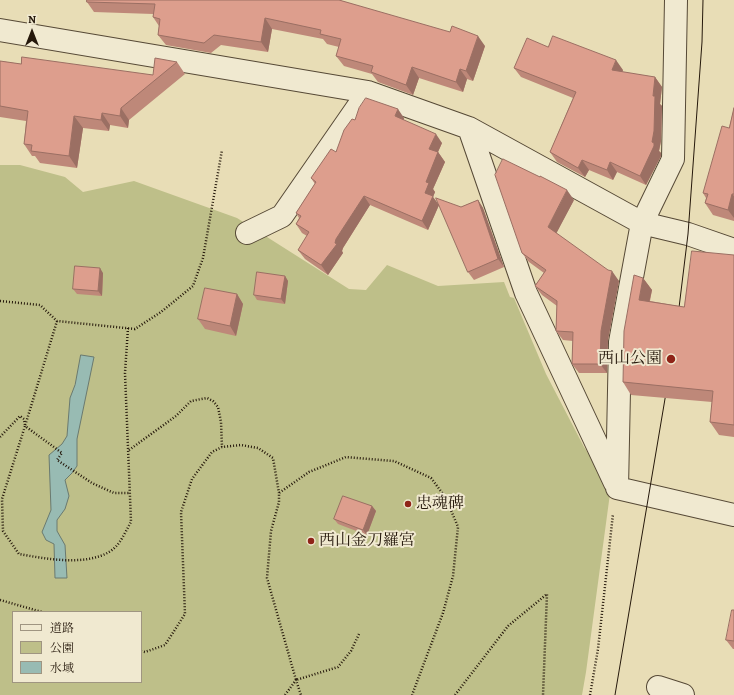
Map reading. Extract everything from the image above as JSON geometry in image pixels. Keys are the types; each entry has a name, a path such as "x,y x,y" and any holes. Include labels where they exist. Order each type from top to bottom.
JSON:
{"street":[{"path":"617,488 620,342 642,223 674,159 676,0"},
{"path":"0,30 368,92 469,128 642,223 688,234 734,250"},
{"path":"247,232 282,216 368,92"},
{"path":"469,128 526,294 617,488"},
{"path":"617,488 734,515"},
{"path":"658,687 683,695"}],"path":[{"path":"0,301 40,305 57,321 135,329 161,312 193,286 203,258 222,150"},
{"path":"57,321 26,426 2,498 3,531 19,554 42,558 86,560 110,552 121,540 131,522 125,373 128,328"},
{"path":"129,450 176,416 191,401 207,398 213,401 218,407 221,422 222,446"},
{"path":"0,437 20,416 24,419 26,426 62,454 57,460 92,483 114,493 129,493"},
{"path":"142,650 145,652 165,645 185,614 180,512 192,479 212,452 222,446 241,444 258,448 273,458 279,493 279,502 271,531 267,578 301,695"},
{"path":"279,493 309,472 346,457 394,461 431,478 446,498 458,527 453,576 443,614 412,695"},
{"path":"590,695 598,649 608,550 617,488"},
{"path":"455,695 508,626 547,594 543,695"},
{"path":"0,600 38,611"},
{"path":"285,695 296,680 338,667 351,651 358,634"}],"green space":[{"path":"0,165 20,165 65,177 83,192 134,181 237,218 349,289 366,290 387,265 438,286 504,282 510,297 514,298 546,374 584,447 611,486 582,695 0,695"}],"water":[{"path":"81,355 94,357 77,439 77,466 65,480 69,496 65,509 57,520 57,531 65,545 67,578 55,578 54,544 46,540 42,532 51,510 49,455 62,444 67,436 70,398 75,385"}],"building":[{"path":"87,0 339,0 450,32 452,26 478,36 466,71 460,69 456,82 412,67 406,85 371,72 373,66 336,56 341,39 320,34 321,30 265,18 261,42 214,35 204,43 158,35 160,19 153,17 155,4 87,2"},
{"path":"553,36 616,60 612,70 655,77 653,96 655,96 654,131 652,142 654,143 654,146 640,176 610,162 607,170 582,160 578,168 550,152 576,92 514,68 527,38 548,47"},
{"path":"22,57 153,75 155,58 177,62 121,108 120,116 102,113 101,120 74,116 69,156 31,151 32,145 24,144 28,111 0,106 0,61 21,64"},
{"path":"366,98 398,109 395,116 436,134 429,149 438,152 426,182 429,183 425,193 433,196 422,221 364,196 336,239 335,243 337,244 321,265 298,250 309,232 296,224 301,216 296,213 316,182 311,178 331,149 336,152 344,130 352,119 355,120 359,108"},
{"path":"734,108 734,194 732,194 728,210 705,203 708,194 703,193 722,126 729,128"},
{"path":"503,159 567,190 548,227 608,270 612,271 601,331 600,364 572,364 573,332 556,331 557,301 535,286 546,270 522,253 495,175"},
{"path":"436,198 461,207 478,200 498,259 468,272"},
{"path":"692,251 734,255 734,425 710,422 713,391 623,382 624,331 634,275 643,278 639,300 684,307"},
{"path":"75,266 100,268 98,291 73,289"},
{"path":"257,272 285,276 281,299 254,295"},
{"path":"205,288 237,294 230,326 198,319"},
{"path":"343,496 372,506 363,530 334,519"},
{"path":"732,610 734,610 734,641 726,640"}],"tram line":[{"path":"678,316 688,234 702,42 703,0"},
{"path":"615,695 667,387"}],"place":[{"name":"西山公園","path":"671,359"},
{"name":"忠魂碑","path":"408,504"},
{"name":"西山金刀羅宮","path":"311,541"}]}
